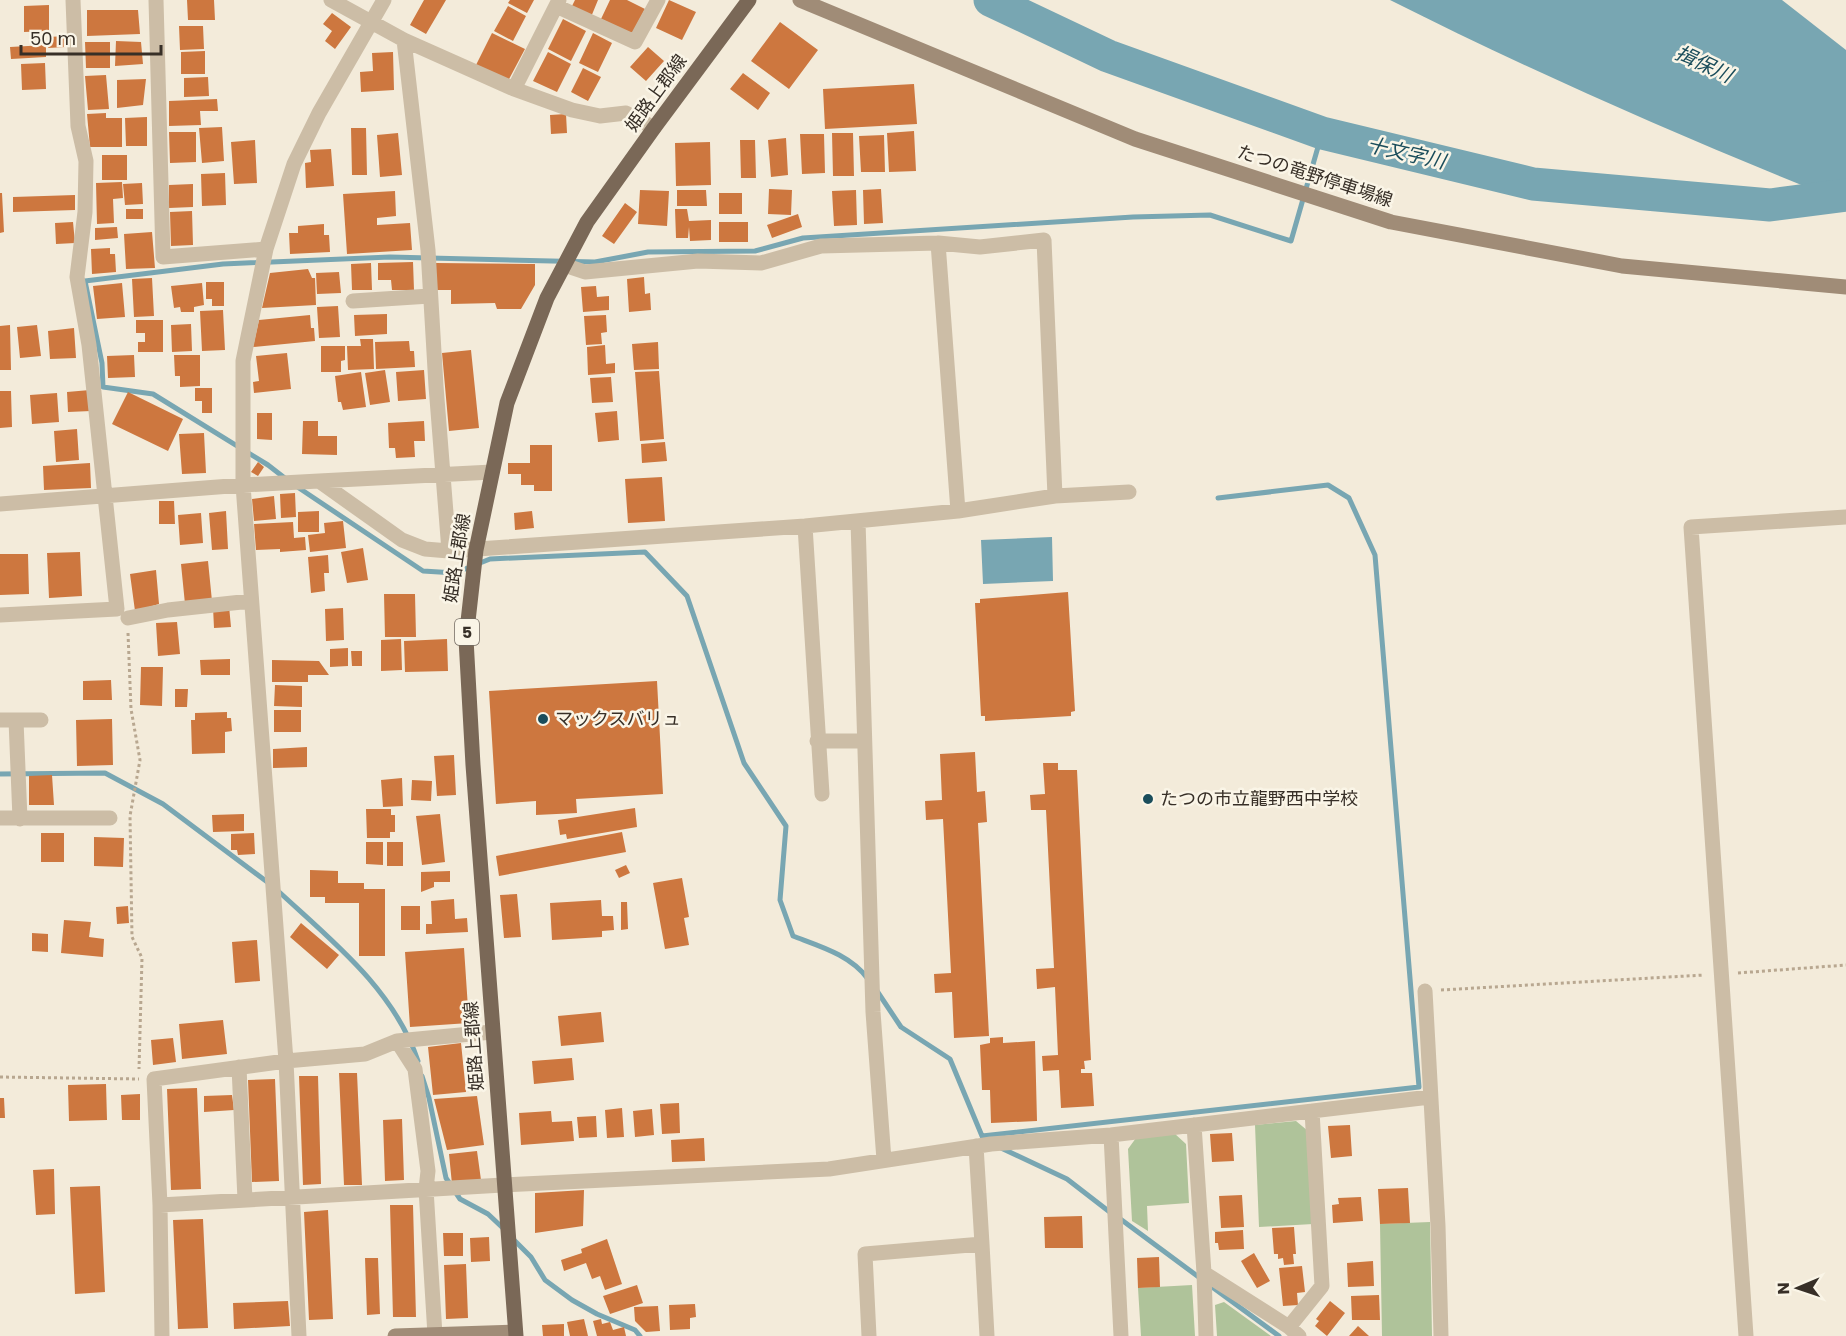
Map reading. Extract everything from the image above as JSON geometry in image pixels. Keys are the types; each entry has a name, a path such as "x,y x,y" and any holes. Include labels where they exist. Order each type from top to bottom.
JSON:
{"main road":[{"name":"姫路上郡線","path":"515,1334 466,639 476,550 507,404 547,298 587,222 749,0"},
{"name":"たつの竜野停車場線","path":"800,0 1135,139 1391,222 1622,266 1846,287"},
{"path":"395,1336 515,1334"}],"street":[{"path":"0,615 117,609 89,345 77,277 85,212 86,161 78,126 73,0"},
{"path":"156,0 163,257 266,249"},
{"path":"332,0 404,40 514,89 572,110 600,116 626,113 654,128"},
{"path":"298,1336 286,1062 243,485 243,361 266,249 294,164 319,113 384,0"},
{"path":"514,89 557,3 635,42 658,0"},
{"path":"404,40 428,258 449,550"},
{"path":"564,265 585,272 698,261 762,262 821,246 938,243 980,248 1044,240 1055,496"},
{"path":"938,243 958,511"},
{"path":"353,301 430,296"},
{"path":"0,504 243,485 492,472"},
{"path":"320,481 402,540 425,549 449,550 476,550 805,526 958,511 1055,496 1129,492"},
{"path":"1746,1336 1691,527 1846,517"},
{"path":"858,521 873,1012 884,1160"},
{"path":"805,526 822,794"},
{"path":"128,618 168,610 251,601"},
{"path":"0,720 41,720"},
{"path":"16,720 20,819"},
{"path":"818,741 864,741"},
{"path":"0,818 110,818"},
{"path":"1425,991 1438,1226 1441,1336"},
{"path":"162,1336 160,1205 146,1079 365,1054 396,1041 492,1032"},
{"path":"396,1041 415,1070 428,1170 426,1189 435,1335"},
{"path":"239,1067 245,1200"},
{"path":"160,1205 829,1169 976,1146 1111,1135 1430,1097"},
{"path":"1204,1273 1294,1332 1322,1286 1312,1111"},
{"path":"1194,1125 1206,1336"},
{"path":"1111,1135 1120,1336"},
{"path":"976,1146 987,1336"},
{"path":"869,1336 865,1254 982,1244"}],"path":[{"path":"0,1077 146,1079 142,958 132,937 130,816 140,760 131,709 128,618"},
{"path":"1425,991 1846,965"}],"green space":[{"path":"1296,1121 1308,1131 1313,1224 1259,1227 1255,1125"},
{"path":"1174,1133 1186,1144 1189,1203 1147,1206 1148,1231 1132,1221 1128,1149 1136,1138"},
{"path":"1430,1222 1432,1336 1382,1336 1380,1224"},
{"path":"1192,1285 1195,1336 1141,1336 1138,1288"},
{"path":"1224,1302 1271,1336 1217,1336 1215,1305"}],"water":[{"name":"揖保川","path":"1390,0 1782,0 1846,50 1846,203 1616,106 1502,55"},
{"path":"1052,537 1053,581 983,584 981,540"}],"building":[{"path":"187,0 214,0 215,20 188,20"},
{"path":"424,0 446,0 426,34 410,25"},
{"path":"510,0 534,0 527,13 508,3"},
{"path":"575,0 598,0 591,17 571,8"},
{"path":"610,0 627,0 645,9 632,34 601,19"},
{"path":"669,0 696,12 682,40 656,28"},
{"path":"49,5 49,31 24,32 24,6"},
{"path":"508,6 526,16 513,41 494,31"},
{"path":"87,10 138,10 140,34 87,36"},
{"path":"332,13 351,27 335,49 325,41 332,31 323,24"},
{"path":"563,19 586,31 571,61 548,49"},
{"path":"780,22 818,50 789,89 751,61"},
{"path":"179,26 203,26 204,49 180,50"},
{"path":"492,33 525,49 508,81 476,65"},
{"path":"593,33 612,43 598,72 579,63"},
{"path":"66,36 66,47 48,48 48,37"},
{"path":"116,41 141,42 143,64 115,66"},
{"path":"85,42 110,42 110,68 86,68"},
{"path":"46,45 46,57 11,59 10,47"},
{"path":"648,47 664,61 646,81 630,67"},
{"path":"205,51 205,74 181,74 181,52"},
{"path":"393,52 394,90 361,92 360,72 373,71 372,53"},
{"path":"548,52 571,64 557,92 533,81"},
{"path":"45,63 46,89 22,90 21,64"},
{"path":"583,68 601,77 588,101 571,92"},
{"path":"743,73 770,93 758,110 730,89"},
{"path":"106,75 109,109 88,110 85,76"},
{"path":"208,77 209,96 184,97 184,78"},
{"path":"146,79 143,105 117,108 117,80"},
{"path":"914,84 917,124 825,129 823,89"},
{"path":"217,99 218,111 200,111 201,125 169,126 169,101"},
{"path":"106,113 106,118 122,118 122,147 90,147 87,114"},
{"path":"566,114 567,133 551,134 550,115"},
{"path":"147,117 147,146 126,146 125,118"},
{"path":"222,127 224,161 202,163 199,128"},
{"path":"351,128 366,128 367,175 352,175"},
{"path":"914,131 916,171 889,172 887,133"},
{"path":"169,132 196,132 196,162 170,163"},
{"path":"398,133 402,175 380,177 377,135"},
{"path":"832,133 853,133 854,176 833,176"},
{"path":"800,134 824,134 825,173 802,174"},
{"path":"884,135 885,172 861,172 859,136"},
{"path":"786,138 788,175 771,177 768,140"},
{"path":"255,140 257,183 234,184 231,142"},
{"path":"740,140 755,140 756,178 741,178"},
{"path":"710,142 711,185 676,186 675,143"},
{"path":"331,149 334,186 306,188 305,163 311,162 310,150"},
{"path":"102,155 127,155 127,180 102,180"},
{"path":"225,173 226,205 202,206 201,174"},
{"path":"122,182 123,198 113,199 114,223 97,224 96,183"},
{"path":"142,183 143,204 125,205 123,184"},
{"path":"193,184 193,207 169,208 169,185"},
{"path":"769,189 792,190 791,215 768,214"},
{"path":"881,189 883,223 864,224 863,190"},
{"path":"640,190 669,191 667,226 638,224"},
{"path":"677,190 706,190 707,206 677,206"},
{"path":"856,190 857,225 834,226 832,191"},
{"path":"395,191 396,216 377,218 377,225 410,223 412,250 347,254 343,194"},
{"path":"0,193 2,193 4,232 0,233"},
{"path":"719,193 742,193 742,214 719,214"},
{"path":"75,195 75,210 13,212 13,197"},
{"path":"625,203 637,212 614,244 602,236"},
{"path":"126,209 143,209 143,219 126,219"},
{"path":"675,209 687,209 689,221 711,220 711,240 690,241 689,227 688,238 676,238"},
{"path":"192,211 193,245 171,246 170,212"},
{"path":"798,214 802,227 772,238 767,225"},
{"path":"73,222 75,243 56,244 55,223"},
{"path":"719,222 748,222 748,242 719,242"},
{"path":"324,224 324,235 329,235 330,252 290,254 289,233 298,233 298,226"},
{"path":"117,227 118,238 95,240 95,228"},
{"path":"152,232 155,268 126,269 124,234"},
{"path":"110,248 110,254 115,254 116,272 92,274 91,249"},
{"path":"413,262 414,290 392,290 391,280 378,280 378,263"},
{"path":"371,263 372,290 352,290 351,264"},
{"path":"435,263 535,264 535,285 521,309 497,309 495,303 451,304 451,290 434,290"},
{"path":"308,269 312,278 315,278 316,305 262,308 270,273"},
{"path":"339,272 341,293 317,294 316,273"},
{"path":"644,277 645,294 650,293 651,310 629,312 627,279"},
{"path":"152,278 154,316 134,317 132,279"},
{"path":"206,282 224,282 224,306 212,306 212,299 206,299"},
{"path":"122,283 125,317 97,319 93,286"},
{"path":"202,283 204,305 194,307 194,312 181,312 180,307 174,308 171,286"},
{"path":"596,286 597,297 609,296 609,310 583,312 581,287"},
{"path":"338,306 340,337 319,338 317,307"},
{"path":"223,310 225,350 202,351 200,311"},
{"path":"387,314 387,334 355,336 354,315"},
{"path":"310,315 315,341 253,347 259,320"},
{"path":"606,315 607,332 601,333 602,344 586,345 584,316"},
{"path":"136,320 163,320 163,352 138,352 138,342 145,342 145,333 136,333"},
{"path":"191,324 192,351 172,352 171,325"},
{"path":"10,325 11,370 0,370 0,326"},
{"path":"37,325 41,356 20,358 17,327"},
{"path":"74,328 76,358 50,359 48,331"},
{"path":"360,339 373,339 374,369 348,370 347,346 361,346"},
{"path":"409,341 410,351 414,351 415,367 376,369 375,342"},
{"path":"658,342 659,369 634,370 632,344"},
{"path":"605,345 606,364 615,363 615,373 588,375 587,347"},
{"path":"321,346 345,346 345,360 341,361 341,372 321,372"},
{"path":"471,350 479,428 449,431 442,353"},
{"path":"287,353 291,389 254,393 253,382 259,381 256,356"},
{"path":"134,355 135,377 108,378 107,356"},
{"path":"174,355 200,355 200,386 180,387 180,376 175,376"},
{"path":"385,370 390,402 370,405 365,373"},
{"path":"424,370 426,399 398,401 396,372"},
{"path":"659,371 664,439 640,441 635,372"},
{"path":"361,372 366,407 343,410 341,402 338,402 335,376"},
{"path":"611,377 613,402 592,403 590,378"},
{"path":"195,388 212,388 212,413 202,413 202,401 195,401"},
{"path":"90,390 91,411 68,412 67,392"},
{"path":"0,391 11,391 12,427 0,428"},
{"path":"128,392 183,419 168,451 112,424"},
{"path":"57,393 59,422 32,424 30,395"},
{"path":"617,411 619,440 598,442 595,413"},
{"path":"257,413 272,413 272,440 257,439"},
{"path":"303,421 318,421 318,436 337,436 337,455 302,454"},
{"path":"424,421 425,441 414,441 415,457 396,458 395,448 389,448 388,423"},
{"path":"77,429 79,460 56,462 54,431"},
{"path":"204,433 206,473 182,474 179,434"},
{"path":"665,442 667,461 642,463 641,444"},
{"path":"530,445 552,445 552,491 534,491 534,485 521,485 521,474 508,474 508,463 530,463"},
{"path":"258,462 264,467 258,476 251,472"},
{"path":"90,463 91,488 44,490 43,466"},
{"path":"662,477 665,521 628,523 625,479"},
{"path":"295,493 296,517 281,518 280,494"},
{"path":"274,496 276,519 254,521 252,499"},
{"path":"159,501 174,501 175,524 159,524"},
{"path":"226,511 228,549 212,550 209,513"},
{"path":"319,511 319,532 298,532 298,512"},
{"path":"532,511 534,528 515,530 514,513"},
{"path":"201,513 203,543 180,545 178,515"},
{"path":"343,521 346,548 310,552 308,535 325,533 324,523"},
{"path":"293,522 294,538 305,537 306,550 280,552 280,549 256,550 254,524"},
{"path":"363,548 368,580 347,583 341,552"},
{"path":"80,552 82,596 49,598 47,553"},
{"path":"0,554 28,554 29,594 0,595"},
{"path":"328,555 329,573 324,573 325,591 311,593 308,557"},
{"path":"208,561 212,601 185,604 181,564"},
{"path":"156,570 159,604 135,611 130,574"},
{"path":"1068,592 1075,711 1071,712 1071,716 985,721 985,716 981,716 975,603 980,603 980,599"},
{"path":"384,594 415,594 416,637 385,637"},
{"path":"229,606 231,627 214,628 213,607"},
{"path":"343,608 344,640 326,641 325,609"},
{"path":"177,622 180,654 158,656 156,623"},
{"path":"401,639 402,670 381,671 381,640"},
{"path":"447,639 448,671 405,672 404,641"},
{"path":"348,648 348,666 330,667 330,649"},
{"path":"351,651 362,651 362,666 352,666"},
{"path":"230,659 230,675 201,675 200,660"},
{"path":"272,660 319,661 329,675 308,675 308,682 272,682"},
{"path":"141,667 163,667 162,706 140,705"},
{"path":"111,680 112,700 83,700 83,681"},
{"path":"657,681 663,794 576,799 577,813 536,815 536,801 496,804 489,691"},
{"path":"275,685 302,686 302,707 274,706"},
{"path":"175,689 188,689 187,707 175,707"},
{"path":"274,710 301,710 301,732 274,732"},
{"path":"227,712 227,718 231,718 232,731 225,732 225,753 192,754 191,720 195,720 195,713"},
{"path":"112,719 113,765 77,766 76,720"},
{"path":"307,747 307,767 273,768 273,749"},
{"path":"975,752 977,792 985,791 987,822 978,823 989,1036 954,1038 952,992 935,993 934,974 951,973 943,819 926,820 925,801 942,800 940,754"},
{"path":"454,755 456,795 437,796 434,756"},
{"path":"1043,763 1058,763 1058,770 1077,770 1091,1060 1084,1061 1085,1069 1081,1069 1081,1073 1092,1073 1094,1106 1061,1108 1059,1070 1043,1071 1042,1056 1058,1055 1055,987 1037,989 1036,969 1054,968 1046,810 1031,810 1030,795 1045,794"},
{"path":"52,775 54,805 29,805 29,776"},
{"path":"402,778 403,806 383,807 381,780"},
{"path":"412,780 432,781 431,801 411,800"},
{"path":"635,808 637,827 567,839 566,834 560,835 558,820"},
{"path":"366,809 391,809 391,815 395,815 395,832 390,832 390,838 367,838"},
{"path":"244,814 244,831 213,832 212,815"},
{"path":"440,814 445,862 422,865 416,816"},
{"path":"622,832 626,852 499,876 496,856"},
{"path":"41,833 64,833 64,862 41,862"},
{"path":"254,833 255,854 238,855 237,850 231,850 231,834"},
{"path":"94,837 124,838 123,867 94,866"},
{"path":"366,842 383,842 383,865 366,864"},
{"path":"387,842 403,842 403,866 387,866"},
{"path":"626,865 630,873 619,878 615,870"},
{"path":"310,870 338,871 338,883 364,883 364,889 385,889 385,956 359,956 359,903 325,903 325,897 310,897"},
{"path":"450,871 450,882 434,882 434,887 421,892 421,872"},
{"path":"682,878 689,917 684,918 689,945 665,949 653,883"},
{"path":"517,894 521,937 504,938 500,895"},
{"path":"454,899 455,919 467,918 468,932 426,934 426,924 432,924 431,901"},
{"path":"601,900 602,916 613,916 614,930 602,931 602,937 552,940 550,903"},
{"path":"621,902 627,902 628,929 621,930"},
{"path":"128,906 129,923 117,924 116,907"},
{"path":"401,906 420,906 420,930 401,930"},
{"path":"64,920 91,922 89,937 104,939 103,957 61,953"},
{"path":"301,923 339,955 327,969 290,937"},
{"path":"32,933 48,934 48,952 32,951"},
{"path":"257,940 260,981 235,983 232,942"},
{"path":"464,948 469,1023 410,1027 405,952"},
{"path":"601,1012 604,1042 561,1046 558,1016"},
{"path":"223,1020 227,1054 182,1059 179,1024"},
{"path":"1003,1037 1003,1043 1035,1041 1037,1121 991,1123 990,1090 982,1090 980,1045 990,1043 990,1038"},
{"path":"173,1038 176,1062 153,1065 151,1040"},
{"path":"461,1043 466,1092 433,1095 428,1047"},
{"path":"572,1058 574,1080 534,1084 532,1061"},
{"path":"339,1073 357,1073 362,1185 344,1185"},
{"path":"299,1076 318,1076 321,1184 303,1185"},
{"path":"275,1079 279,1181 252,1182 248,1080"},
{"path":"106,1084 107,1120 69,1121 68,1085"},
{"path":"197,1088 201,1189 171,1190 167,1089"},
{"path":"140,1094 140,1120 122,1120 121,1095"},
{"path":"232,1095 234,1110 204,1112 204,1096"},
{"path":"477,1096 484,1145 447,1150 434,1099"},
{"path":"0,1098 4,1098 5,1118 0,1118"},
{"path":"679,1103 680,1133 662,1134 660,1104"},
{"path":"622,1108 624,1137 607,1138 605,1110"},
{"path":"652,1109 654,1135 635,1137 633,1111"},
{"path":"551,1111 552,1122 572,1121 574,1141 521,1145 519,1113"},
{"path":"596,1116 597,1137 579,1138 577,1117"},
{"path":"402,1119 404,1180 385,1181 383,1120"},
{"path":"1350,1125 1352,1156 1331,1158 1328,1126"},
{"path":"1232,1133 1234,1161 1212,1162 1210,1134"},
{"path":"704,1138 705,1161 672,1162 671,1140"},
{"path":"477,1151 481,1180 452,1184 449,1154"},
{"path":"54,1169 55,1214 36,1215 33,1170"},
{"path":"100,1186 105,1292 75,1294 70,1187"},
{"path":"1408,1188 1410,1223 1380,1224 1378,1189"},
{"path":"584,1190 583,1226 535,1233 535,1193"},
{"path":"1242,1195 1244,1227 1221,1228 1219,1196"},
{"path":"1361,1197 1363,1221 1333,1223 1332,1205 1339,1204 1338,1198"},
{"path":"390,1205 413,1205 416,1317 393,1317"},
{"path":"328,1210 333,1319 309,1320 304,1212"},
{"path":"1082,1216 1083,1248 1045,1248 1044,1217"},
{"path":"203,1219 208,1328 178,1329 173,1220"},
{"path":"1294,1227 1296,1254 1293,1254 1294,1264 1284,1265 1283,1258 1278,1259 1278,1254 1274,1254 1272,1228"},
{"path":"1243,1230 1244,1249 1219,1250 1218,1243 1215,1243 1215,1232"},
{"path":"443,1233 463,1233 463,1256 444,1256"},
{"path":"489,1237 490,1261 471,1262 470,1238"},
{"path":"607,1239 622,1284 605,1290 600,1276 592,1279 586,1263 564,1271 561,1260 582,1253 581,1249"},
{"path":"1254,1253 1270,1281 1257,1288 1241,1261"},
{"path":"1159,1257 1160,1287 1138,1288 1137,1258"},
{"path":"365,1258 378,1258 380,1314 367,1315"},
{"path":"1373,1261 1374,1286 1348,1287 1347,1263"},
{"path":"466,1264 468,1318 446,1319 444,1265"},
{"path":"1302,1266 1305,1292 1297,1293 1298,1305 1283,1306 1279,1268"},
{"path":"637,1285 643,1303 610,1314 603,1296"},
{"path":"1379,1295 1380,1320 1352,1320 1351,1296"},
{"path":"288,1301 290,1326 234,1329 233,1303"},
{"path":"1330,1301 1345,1313 1327,1336 1315,1326 1319,1321 1316,1319"},
{"path":"695,1304 696,1317 690,1318 690,1329 670,1330 669,1305"},
{"path":"658,1306 660,1331 646,1332 635,1321 634,1307"},
{"path":"584,1319 588,1336 570,1336 567,1322"},
{"path":"601,1319 602,1324 610,1322 613,1330 624,1327 626,1336 597,1336 593,1321"},
{"path":"564,1324 564,1336 543,1336 542,1325"},
{"path":"1358,1326 1369,1336 1349,1336"}],"waterway":[{"name":"十文字川","path":"990,0 1108,56 1322,133 1533,184 1770,205 1846,195"},
{"path":"286,479 268,465 153,394 103,387 102,363 85,281 223,264 390,257 595,262 648,252 755,251 803,238 1133,217 1210,215 1291,241 1322,133"},
{"path":"982,1136 1419,1087 1375,555 1349,498 1328,485 1218,498"},
{"path":"296,486 423,571 455,573 490,559 645,552 687,596 744,763 786,826 780,900 793,936 844,957 868,979"},
{"path":"0,774 105,773 163,804 270,884"},
{"path":"277,890 339,947 377,988 407,1035 418,1061"},
{"path":"877,991 901,1027 950,1059 982,1136 990,1142"},
{"path":"422,1076 446,1178 460,1199 488,1214 505,1230"},
{"path":"1001,1148 1067,1179 1111,1213"},
{"path":"1119,1218 1200,1278"},
{"path":"511,1237 531,1257 545,1280 572,1300 597,1314 635,1330 640,1336"},
{"path":"1208,1284 1279,1336"}],"place":[{"name":"マックスバリュ","path":"543,719"},
{"name":"たつの市立龍野西中学校","path":"1148,799"}]}
